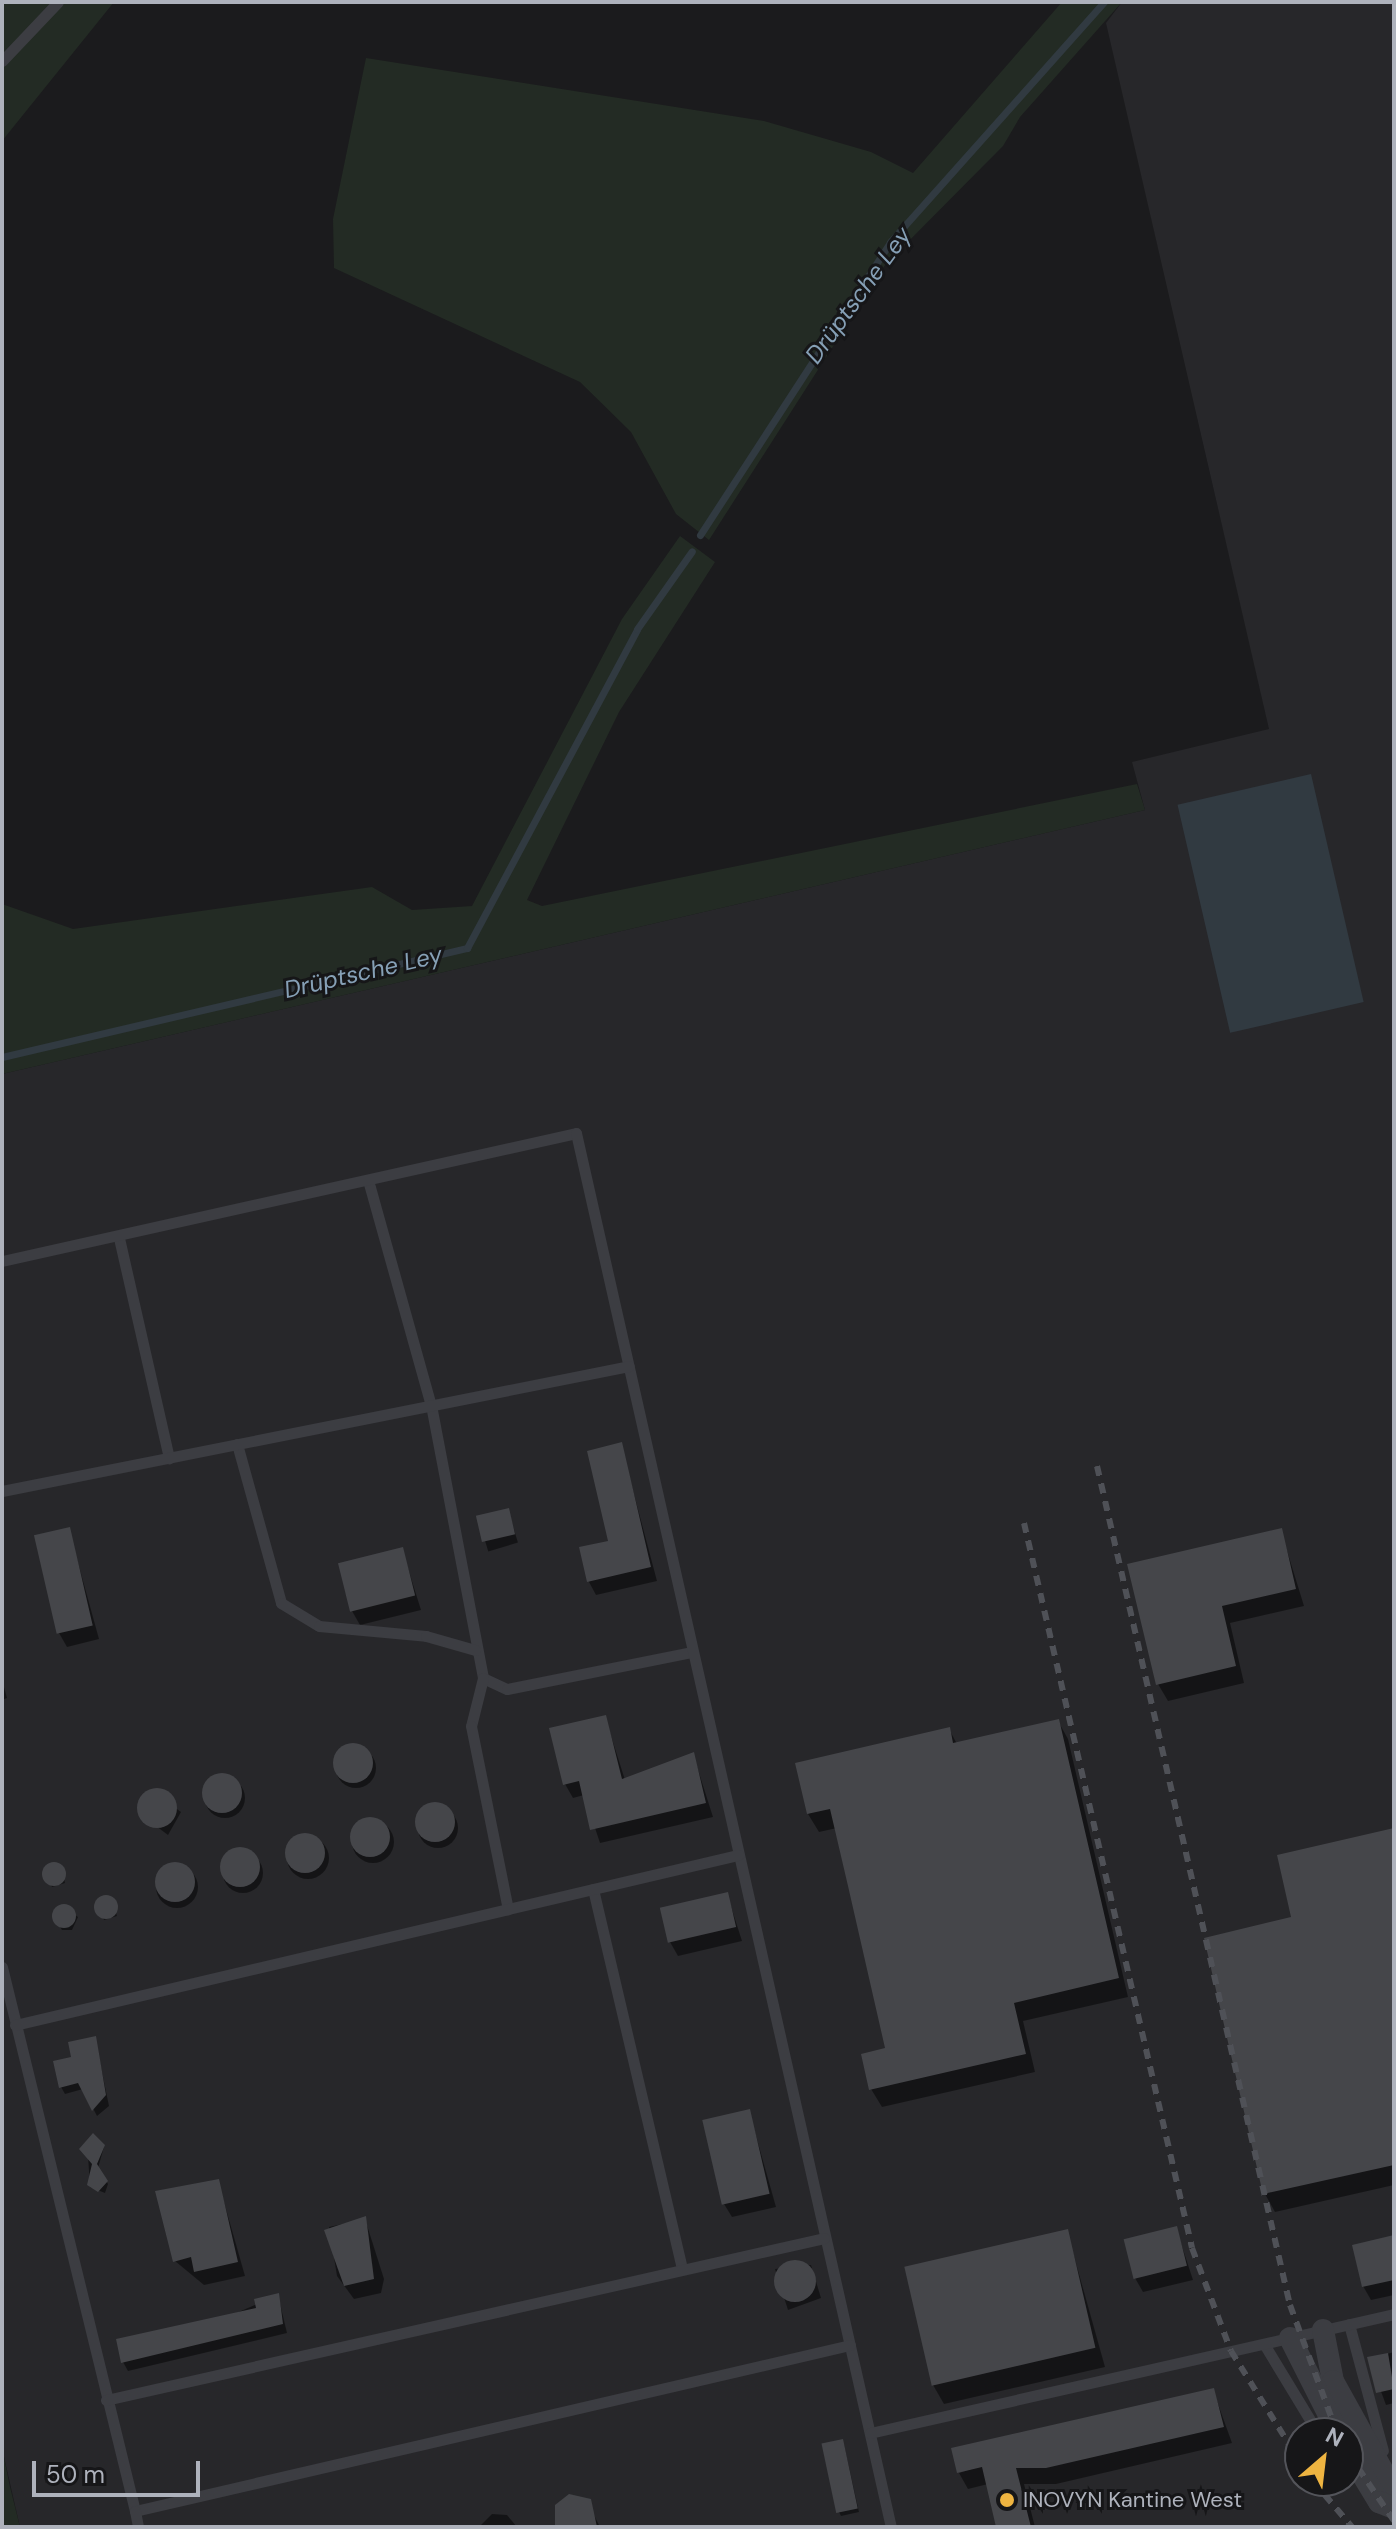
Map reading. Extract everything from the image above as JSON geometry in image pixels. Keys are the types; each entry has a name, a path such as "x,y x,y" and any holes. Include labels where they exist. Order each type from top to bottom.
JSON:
{"street":[{"path":"1323,2330 1333,2381 1394,2491"},
{"path":"1290,2338 1330,2417"},
{"path":"1364,2480 1379,2502 1394,2508"}],"lane":[{"path":"2,61 58,2"},
{"path":"2,1261 119,1238 576,1133 889,2526"},
{"path":"368,1180 431,1405 475,1650 483,1678 471,1726 508,1909"},
{"path":"119,1238 169,1458"},
{"path":"2,1491 629,1366"},
{"path":"237,1444 281,1603 319,1626 426,1636 475,1650"},
{"path":"483,1678 507,1689 692,1652"},
{"path":"15,2025 738,1855"},
{"path":"593,1889 682,2269"},
{"path":"2,1967 138,2527"},
{"path":"106,2400 824,2238"},
{"path":"870,2433 1394,2314"},
{"path":"1349,2324 1369,2417 1394,2478"},
{"path":"1264,2344 1308,2417"},
{"path":"135,2511 850,2345"}],"shaded area":[{"path":"2,2 114,2 2,141"},
{"path":"1062,2 1122,2 1020,117 1003,146 885,265 709,540 676,514 631,432 580,382 334,268 333,219 366,58 764,121 871,152 913,173"},
{"path":"1122,2 1394,2 1394,2527 20,2527 2,2448 2,1074 1145,810 1132,762 1269,729 1106,23"},
{"path":"680,536 715,562 619,712 527,900 542,906 1137,784 1145,810 2,1074 2,904 73,929 372,887 412,910 472,906 622,619"},
{"path":"1311,774 1364,1002 1230,1033 1178,805"},
{"path":"2,2448 10,2487 20,2527 2,2527"}],"building":[{"path":"622,1442 651,1567 587,1582 579,1547 608,1541 587,1451"},
{"path":"509,1508 515,1534 482,1542 476,1516"},
{"path":"70,1527 93,1625 57,1634 34,1535"},
{"path":"1282,1528 1296,1589 1222,1606 1236,1666 1156,1685 1127,1564"},
{"path":"403,1547 415,1596 350,1612 338,1563"},
{"path":"606,1715 622,1779 694,1752 706,1803 590,1830 579,1781 563,1785 549,1728"},
{"path":"1059,1719 1119,1978 1014,2003 1026,2054 869,2090 861,2054 885,2048 830,1809 807,1814 795,1763 950,1727 953,1743"},
{"path":"353,1743 367,1749 373,1763 367,1777 353,1783 339,1777 333,1763 339,1749"},
{"path":"222,1773 236,1779 242,1793 236,1807 222,1813 208,1807 202,1793 208,1779"},
{"path":"157,1788 171,1794 177,1808 171,1822 157,1828 143,1822 137,1808 143,1794"},
{"path":"435,1802 449,1808 455,1822 449,1836 435,1842 421,1836 415,1822 421,1808"},
{"path":"370,1817 384,1823 390,1837 384,1851 370,1857 356,1851 350,1837 356,1823"},
{"path":"1394,1828 1394,2165 1263,2194 1204,1938 1291,1917 1277,1855"},
{"path":"305,1833 319,1839 325,1853 319,1867 305,1873 291,1867 285,1853 291,1839"},
{"path":"240,1847 254,1853 260,1867 254,1881 240,1887 226,1881 220,1867 226,1853"},
{"path":"54,1862 62,1866 66,1874 62,1882 54,1886 46,1882 42,1874 46,1866"},
{"path":"175,1862 189,1868 195,1882 189,1896 175,1902 161,1896 155,1882 161,1868"},
{"path":"728,1892 736,1927 668,1943 660,1908"},
{"path":"106,1895 117,1902 118,1907 111,1918 106,1919 95,1912 94,1907 101,1896"},
{"path":"64,1904 75,1911 76,1916 69,1927 64,1928 53,1921 52,1916 59,1905"},
{"path":"96,2036 106,2095 92,2111 78,2083 59,2088 53,2061 71,2057 68,2042"},
{"path":"750,2109 770,2194 722,2205 702,2120"},
{"path":"93,2133 105,2145 97,2164 108,2181 98,2192 87,2185 92,2164 79,2149"},
{"path":"219,2179 238,2262 194,2272 191,2257 173,2262 155,2191"},
{"path":"366,2216 374,2279 344,2286 324,2230"},
{"path":"1177,2226 1187,2266 1134,2279 1124,2239"},
{"path":"1068,2229 1095,2348 932,2386 904,2267"},
{"path":"1394,2235 1394,2280 1362,2287 1352,2245"},
{"path":"795,2260 810,2266 816,2281 810,2296 795,2302 780,2296 774,2281 780,2266"},
{"path":"279,2293 283,2324 121,2363 116,2339 256,2308 254,2299"},
{"path":"1388,2353 1394,2389 1376,2393 1367,2357"},
{"path":"1214,2388 1224,2427 1046,2468 1016,2468 1031,2527 996,2527 982,2467 957,2473 951,2448"},
{"path":"843,2439 858,2508 836,2513 821,2444"},
{"path":"569,2494 591,2499 597,2527 555,2527 555,2505"}],"waterway":[{"name":"Drüptsche Ley","path":"700,535 890,242 1104,2"},
{"name":"Drüptsche Ley","path":"2,1057 467,948 637,629 692,551"}],"railway":[{"path":"1097,1466 1290,2305 1331,2417"},
{"path":"1024,1523 1192,2248 1231,2351 1284,2436"},
{"path":"1364,2477 1394,2521"},
{"path":"1327,2497 1352,2527"}],"place":[{"name":"INOVYN Kantine West","path":"1007,2500"}]}
